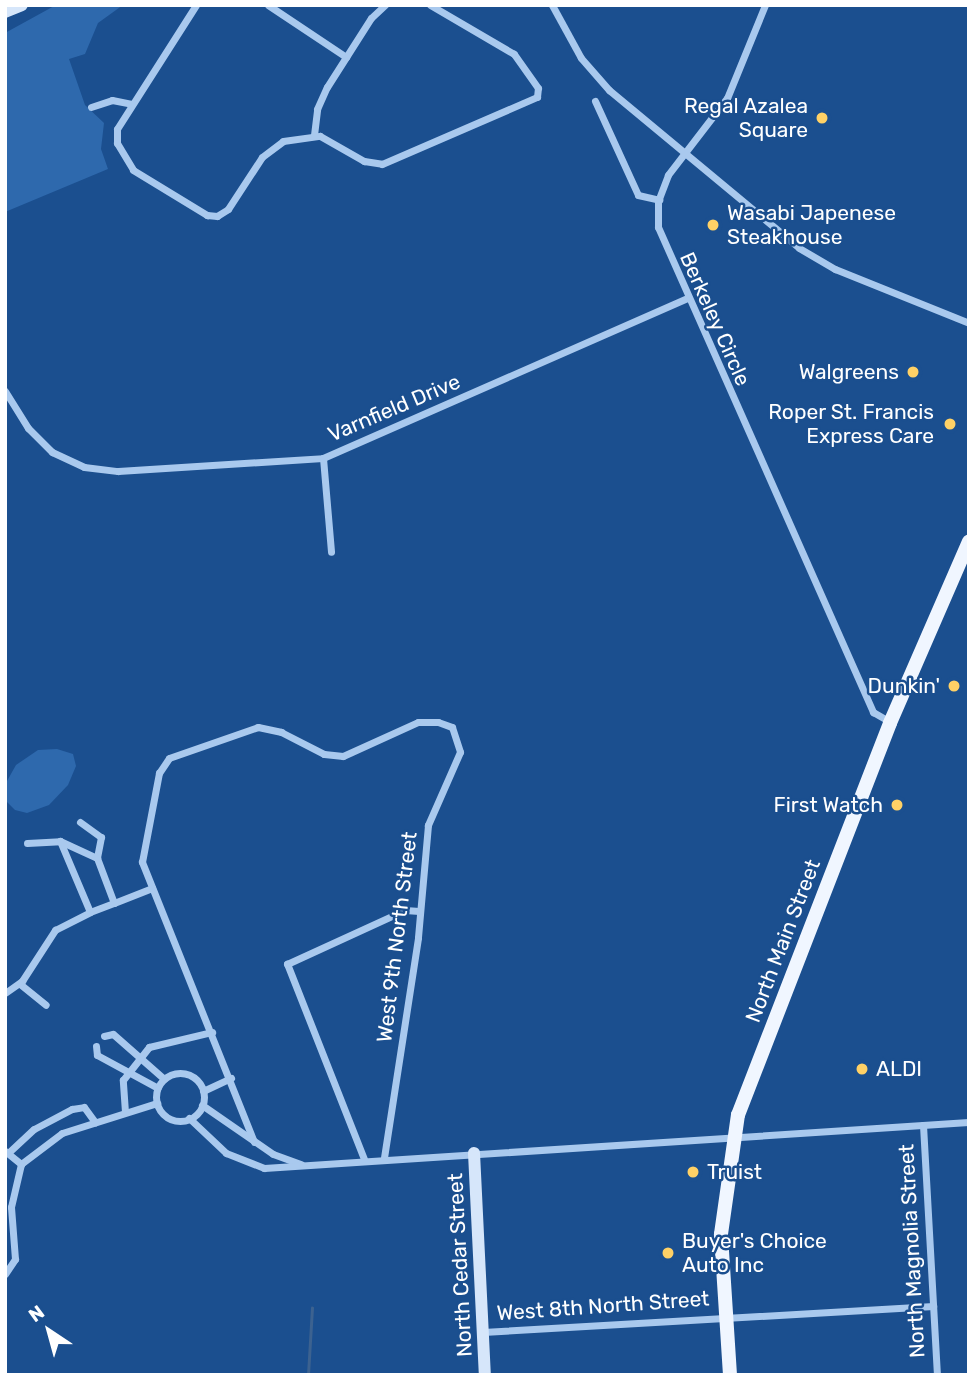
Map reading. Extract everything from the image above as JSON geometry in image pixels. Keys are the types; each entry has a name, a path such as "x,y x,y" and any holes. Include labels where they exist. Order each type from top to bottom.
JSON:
{"main road":[{"name":"North Main Street","path":"730,1375 721,1234 732,1137 890,723 969,541"}],"street":[{"path":"5,12 22,5"},
{"path":"196,5 117,130 121,156 134,170 207,215 217,216 228,209 262,157 276,145 314,135 364,161 382,164 537,97 538,88 514,54 430,5"},
{"path":"268,5 346,57"},
{"path":"314,135 321,98 346,57 385,5"},
{"path":"552,5 596,77 684,154 812,258 969,323"},
{"path":"595,101 638,195 659,200 684,154 727,98 765,5"},
{"path":"91,107 112,100 132,104"},
{"name":"Berkeley Circle","path":"659,200 660,233 686,299 873,712 890,723"},
{"name":"Varnfield Drive","path":"5,391 28,428 52,452 84,467 118,471 323,458 686,299"},
{"path":"323,458 331,552"},
{"name":"West 9th North Street","path":"254,1142 231,1077 142,862 157,780 169,758 258,727 281,732 324,754 343,756 418,722 438,722 452,727 460,752 428,825 419,911 384,1157"},
{"path":"80,822 101,837 97,858 114,903"},
{"path":"27,843 61,841 97,858"},
{"path":"61,841 90,912"},
{"path":"5,993 20,984 55,930 90,912 152,888"},
{"path":"364,1159 287,964 405,910 419,911"},
{"path":"20,984 46,1005"},
{"path":"125,1112 120,1095 127,1072 139,1056 161,1041 212,1032"},
{"path":"104,1036 113,1034 164,1079"},
{"path":"96,1046 97,1055 158,1088"},
{"path":"189,1118 202,1105 203,1091 186,1074 164,1079 158,1088 157,1103 169,1118 189,1118 226,1153 243,1163 270,1167 384,1157 969,1122"},
{"path":"203,1091 231,1077"},
{"path":"5,1274 15,1259 11,1207 21,1164 62,1133 157,1103"},
{"path":"202,1105 273,1154 300,1164"},
{"path":"21,1164 7,1152 34,1129 63,1113 84,1107 95,1122"},
{"name":"North Magnolia Street","path":"923,1125 936,1375"},
{"name":"North Cedar Street","path":"474,1153 485,1375"},
{"path":"270,1167 273,1154"},
{"name":"West 8th North Street","path":"483,1332 726,1315 933,1306"}],"shaded area":[{"path":"56,5 123,5 98,23 85,54 69,59 85,105 104,123 101,149 108,169 5,212 5,33"},
{"path":"57,749 73,754 76,766 68,785 49,805 27,813 15,810 6,801 7,781 16,765 38,750"}],"waterway":[{"path":"308,1375 312,1308"}],"place":[{"name":"Regal Azalea Square","path":"822,118"},
{"name":"Wasabi Japenese Steakhouse","path":"713,225"},
{"name":"Walgreens","path":"913,372"},
{"name":"Roper St. Francis Express Care","path":"950,424"},
{"name":"Dunkin'","path":"954,686"},
{"name":"First Watch","path":"897,805"},
{"name":"ALDI","path":"862,1069"},
{"name":"Truist","path":"693,1172"},
{"name":"Buyer's Choice Auto Inc","path":"668,1253"}]}
